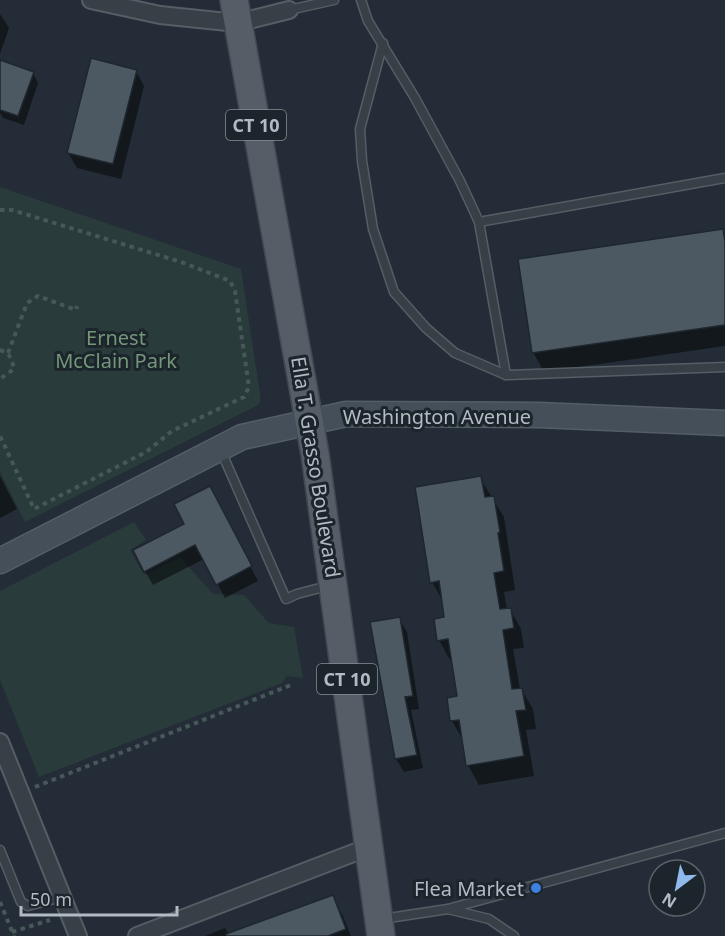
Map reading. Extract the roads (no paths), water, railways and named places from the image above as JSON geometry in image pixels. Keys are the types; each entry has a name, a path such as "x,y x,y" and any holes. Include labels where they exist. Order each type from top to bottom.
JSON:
{"main road":[{"name":"Ella T. Grasso Boulevard","path":"236,12 309,422 334,584 379,928"},
{"name":"Washington Avenue","path":"0,561 243,438 346,414 539,416 725,423"}],"street":[{"path":"91,0 160,15 289,10"},
{"path":"0,742 78,936"},
{"path":"137,936 369,847"}],"lane":[{"path":"289,10 334,0"},
{"path":"361,0 368,21 383,43 449,160 479,222 506,375"},
{"path":"383,43 360,129 362,161 373,229 394,292 426,328 455,353 506,375 725,367"},
{"path":"479,222 725,178"},
{"path":"220,448 286,599 334,584"},
{"path":"379,928 725,833"},
{"path":"0,850 21,902 28,906 62,897"},
{"path":"448,909 489,919 514,936"}],"place":[{"name":"Flea Market","path":"536,888"}],"park label":[{"name":"Ernest McClain Park","path":"116,348"}]}
